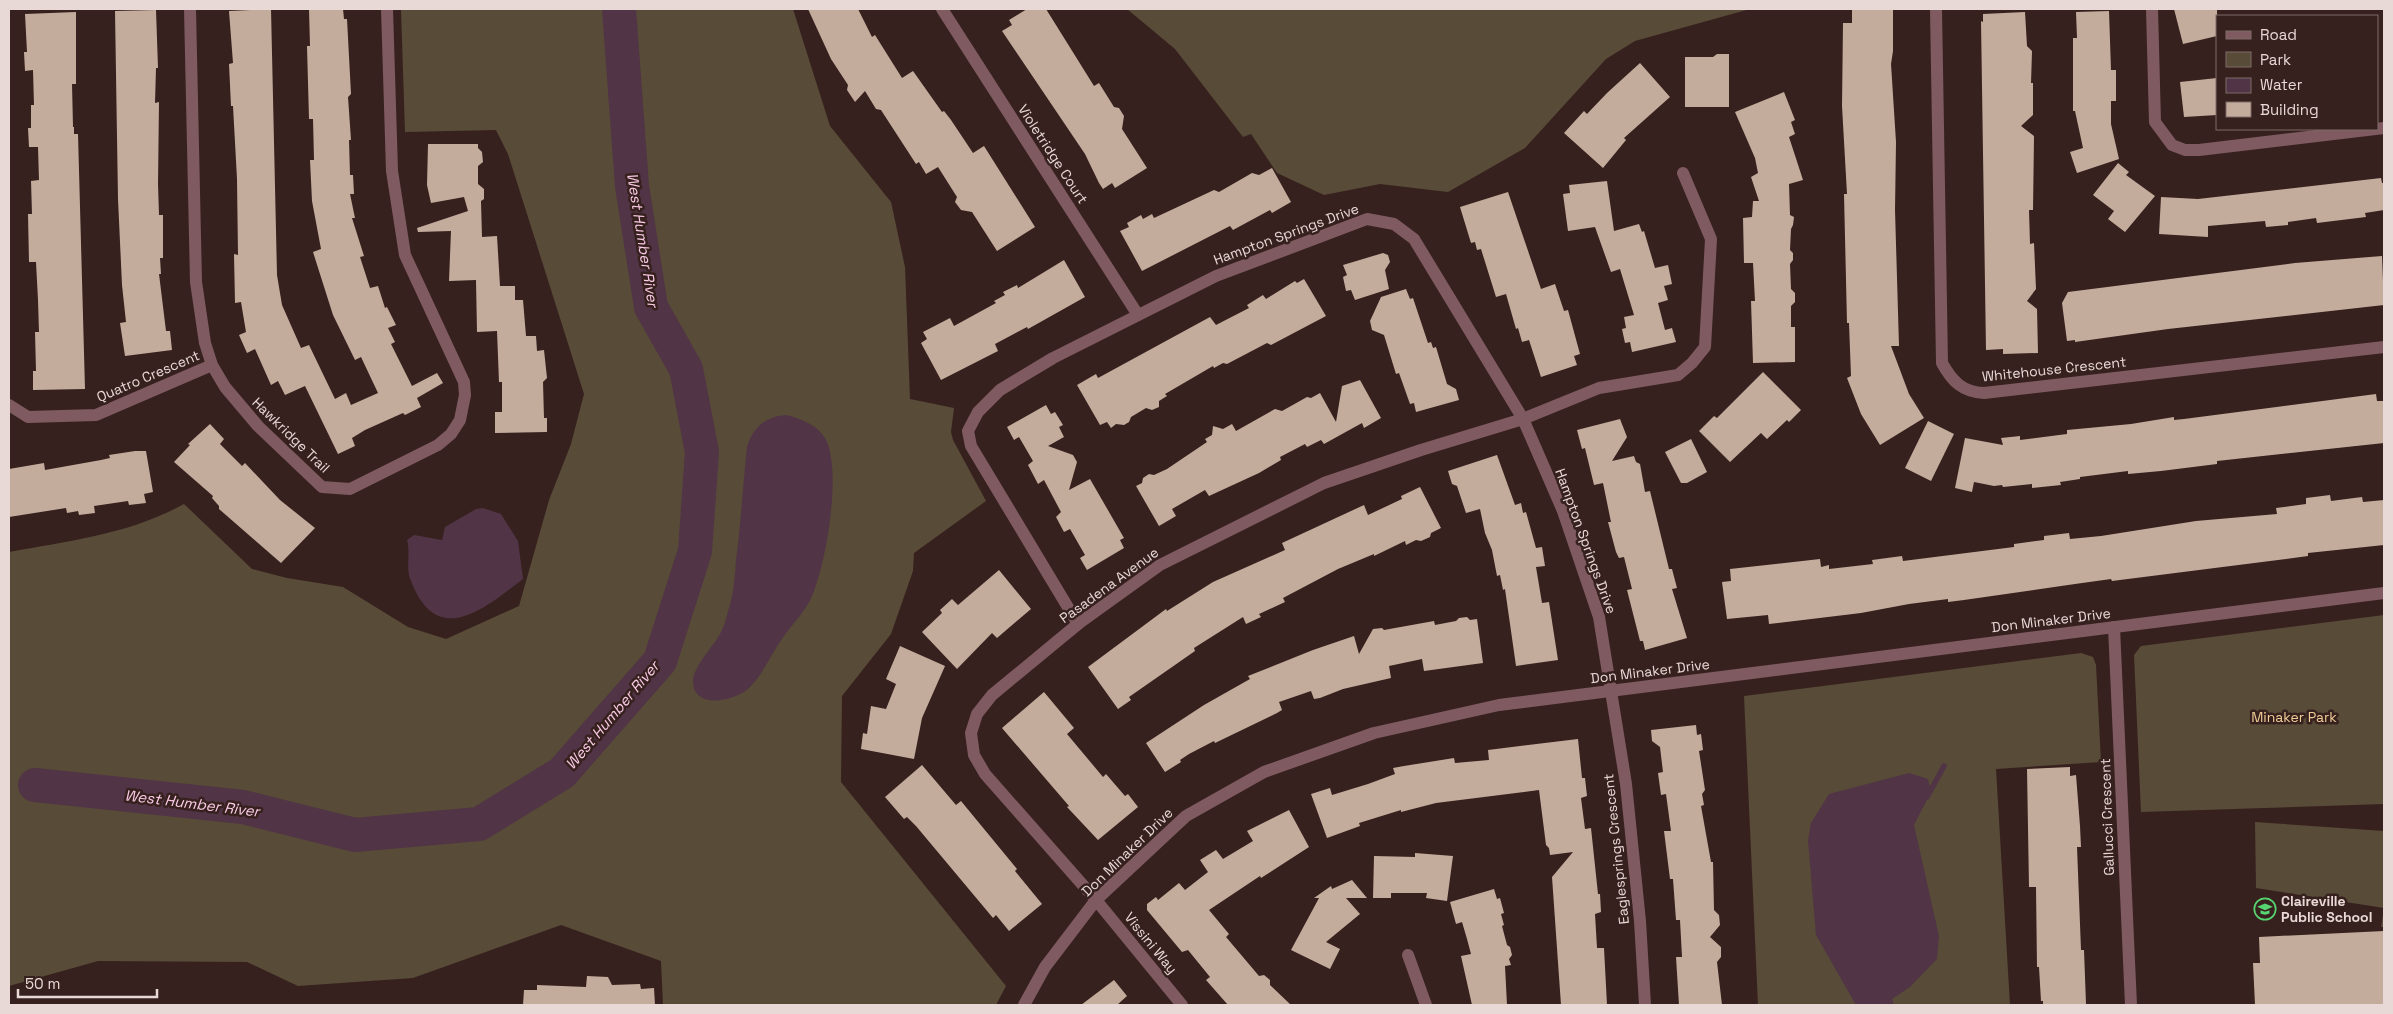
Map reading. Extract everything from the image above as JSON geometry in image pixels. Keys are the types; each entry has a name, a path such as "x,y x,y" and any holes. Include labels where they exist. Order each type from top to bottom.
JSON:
{"street":[{"name":"Hawkridge Trail","path":"190,9 196,282 200,319 212,365 242,410 322,487 350,489 438,445 451,434 460,420 465,395 464,382 405,255 392,171 387,9"},
{"name":"Violetridge Court","path":"942,9 1138,315"},
{"name":"Whitehouse Crescent","path":"1936,9 1942,363 1949,376 1959,386 1971,392 1984,394 2384,347"},
{"path":"2152,9 2155,122 2172,145 2185,150 2199,150 2367,130"},
{"name":"Pasadena Avenue","path":"1096,900 985,774 974,755 971,733 977,714 992,695 1078,624 1160,565 1324,484 1421,450 1524,419 1599,388 1678,375 1692,363 1705,347 1711,239 1683,173"},
{"name":"Hampton Springs Drive","path":"1078,624 971,446 968,431 978,412 1000,390 1053,358 1216,276 1367,219 1394,224 1414,239 1524,419 1563,512 1599,617 1611,691"},
{"name":"Quatro Crescent","path":"9,405 28,417 96,415 212,365"},
{"name":"Don Minaker Drive","path":"1024,1005 1045,967 1096,900 1186,816 1264,772 1374,733 1499,705 2384,592"},
{"name":"Gallucci Crescent","path":"2114,627 2131,1005"},
{"name":"Eaglesprings Crescent","path":"1611,691 1626,784 1640,921 1645,1005"},
{"name":"Vissini Way","path":"1096,900 1182,1005"},
{"path":"1408,955 1426,1005"}],"green space":[{"path":"401,9 793,9 830,126 891,202 905,267 910,399 954,408 951,432 953,440 986,501 914,553 913,571 891,634 842,696 841,782 1006,986 996,1005 663,1005 661,961 561,925 413,978 298,986 247,962 98,961 9,986 9,552 76,540 121,529 142,523 184,504 252,569 287,578 343,587 408,627 446,639 519,606 549,500 571,444 584,394 508,154 496,130 405,132"},
{"path":"1127,9 1750,9 1635,41 1606,59 1525,148 1448,192 1380,184 1324,195 1277,173 1251,134 1243,137 1175,49"},
{"name":"Minaker Park","path":"2384,615 2384,804 2141,812 2134,655 2141,646"},
{"path":"2081,653 2093,657 2096,665 2101,762 1996,769 2010,1005 1758,1005 1744,696"},
{"path":"2255,822 2384,831 2384,908 2256,888"},
{"path":"2384,908 2384,927 2381,927"}],"water":[{"path":"786,415 804,421 819,430 826,440 831,455 833,473 832,495 827,541 822,563 812,596 806,607 748,689 734,697 707,700 700,697 695,691 693,682 696,670 722,630 731,599 735,577 747,447 756,429 761,424 772,418"},
{"path":"483,508 501,514 518,541 523,579 493,602 462,617 448,618 434,614 422,602 409,576 407,540 414,535 442,540 445,527 476,509"},
{"path":"1909,773 1928,779 1931,792 1914,825 1939,936 1937,959 1910,987 1892,999 1894,1005 1856,1005 1816,935 1808,840 1811,823 1829,794"}],"building":[{"path":"271,9 277,275 282,305 301,348 309,345 335,399 346,393 351,405 378,393 361,357 355,360 333,315 313,252 321,249 312,201 310,160 314,160 313,119 309,119 307,46 310,46 309,9 343,9 344,19 347,19 351,94 348,97 351,140 349,140 350,175 353,175 354,194 350,194 355,218 352,218 364,256 360,257 370,288 378,286 385,308 387,307 396,325 388,328 395,342 391,344 412,386 437,373 443,383 417,398 421,407 365,430 352,438 355,446 338,454 305,386 285,395 278,381 271,385 255,349 247,353 239,335 246,332 241,302 235,303 234,254 238,255 237,179 229,64 233,63 229,11"},
{"path":"808,9 858,9 872,37 875,35 902,78 913,71 942,112 944,111 951,120 973,153 984,146 1035,227 997,251 972,212 961,210 955,202 957,197 938,167 926,174 919,162 916,164 881,110 876,109 865,91 855,102 847,90 848,85 831,59"},
{"path":"1027,9 1046,9 1094,86 1099,83 1114,107 1119,108 1124,116 1122,129 1147,168 1115,188 1112,183 1103,189 1085,154 1002,31 1012,25 1009,20"},
{"path":"1852,9 1893,9 1893,51 1891,64 1896,142 1895,210 1899,346 1891,346 1909,394 1924,418 1880,445 1861,414 1847,378 1851,376 1849,323 1847,323 1844,194 1847,194 1842,106 1843,23 1852,23"},
{"path":"2174,9 2217,9 2216,36 2183,44"},
{"path":"156,10 158,68 156,68 155,103 159,102 159,215 163,215 163,258 160,258 161,274 159,274 166,331 170,331 172,350 125,356 120,323 126,322 122,285 118,199 115,11"},
{"path":"2109,11 2111,70 2116,70 2116,101 2111,101 2111,124 2119,159 2077,173 2070,152 2083,148 2075,111 2073,111 2073,38 2077,38 2076,12"},
{"path":"76,12 76,84 72,84 73,127 74,134 78,134 85,389 33,390 33,371 36,371 35,332 39,332 36,262 29,262 28,214 32,214 31,181 39,180 38,147 29,147 28,128 31,128 31,105 34,105 33,70 25,71 24,52 27,52 25,14"},
{"path":"2025,12 2027,46 2032,51 2033,115 2021,126 2034,136 2033,210 2029,210 2030,244 2034,243 2036,289 2027,301 2037,309 2038,353 2003,354 2003,349 1986,350 1981,21 1983,22 1983,14"},
{"path":"1717,54 1729,54 1729,107 1685,107 1685,57 1713,57"},
{"path":"1640,63 1670,97 1624,138 1626,140 1603,168 1564,133 1584,111 1587,114"},
{"path":"2216,78 2216,115 2184,117 2180,82"},
{"path":"1784,92 1795,120 1791,122 1795,134 1789,137 1803,180 1789,184 1790,215 1794,217 1791,229 1790,250 1793,253 1793,260 1790,264 1791,289 1795,293 1795,302 1791,306 1791,327 1795,327 1795,362 1753,363 1751,301 1755,301 1753,263 1744,263 1743,218 1752,217 1753,201 1759,201 1751,177 1758,173 1755,158 1735,112"},
{"path":"428,144 478,144 478,148 482,152 483,162 478,166 478,184 484,189 484,199 481,201 482,237 497,236 500,286 515,286 515,300 523,300 526,336 536,336 537,351 544,350 547,378 543,382 544,418 547,418 547,432 495,433 495,412 502,412 502,382 499,382 497,331 477,332 476,280 449,281 451,231 418,232 417,228 468,211 464,197 431,203 427,185"},
{"path":"2118,163 2129,172 2126,175 2155,196 2125,232 2108,219 2114,211 2093,195"},
{"path":"1272,168 1291,202 1272,213 1270,210 1233,230 1230,226 1142,271 1120,231 1129,227 1127,223 1141,215 1143,219 1152,214 1154,218 1214,190 1219,192 1252,173 1259,175"},
{"path":"2381,178 2382,183 2384,183 2384,210 2365,213 2366,217 2317,223 2316,218 2288,222 2288,225 2266,227 2265,221 2208,226 2208,237 2159,234 2161,197 2198,199"},
{"path":"1607,181 1614,231 1639,224 1642,232 1644,231 1655,268 1668,265 1672,284 1664,286 1668,300 1658,303 1665,330 1672,328 1676,342 1632,352 1630,342 1625,343 1622,329 1626,328 1624,317 1634,315 1620,269 1611,272 1595,227 1568,231 1563,194 1570,193 1569,185"},
{"path":"1508,192 1541,289 1555,284 1564,311 1568,310 1580,354 1574,356 1577,365 1541,377 1529,340 1522,342 1518,328 1516,329 1506,294 1496,297 1481,249 1477,250 1475,242 1471,243 1460,207"},
{"path":"1383,253 1388,255 1390,262 1385,270 1389,289 1355,300 1351,290 1346,291 1343,277 1347,275 1343,265"},
{"path":"2382,256 2384,305 2168,329 2075,342 2075,340 2067,341 2062,303 2068,292 2295,263"},
{"path":"1064,260 1085,297 1028,329 1027,327 995,344 998,351 941,380 921,343 927,339 923,332 950,318 954,326 996,303 994,301 1005,295 1003,292 1017,285 1018,288"},
{"path":"1304,279 1326,316 1271,345 1267,343 1227,364 1223,363 1214,368 1213,366 1165,394 1167,396 1159,401 1159,407 1152,410 1146,408 1131,417 1129,422 1124,425 1116,424 1111,428 1107,422 1100,425 1077,385 1096,374 1098,378 1210,317 1216,325 1249,308 1247,305 1263,295 1266,299 1295,281 1297,283"},
{"path":"1406,289 1410,299 1413,298 1428,343 1431,342 1433,348 1436,347 1447,384 1456,389 1459,400 1416,412 1414,403 1410,404 1399,373 1396,374 1384,335 1372,330 1370,321 1381,297"},
{"path":"1763,372 1801,410 1767,439 1761,433 1730,462 1699,431 1714,416 1717,418"},
{"path":"1360,380 1381,418 1364,428 1362,423 1324,444 1321,440 1307,447 1305,444 1280,457 1281,460 1259,473 1209,496 1205,490 1172,509 1176,516 1159,526 1136,486 1142,483 1143,478 1149,474 1154,475 1167,469 1207,442 1205,439 1212,435 1213,426 1223,429 1232,424 1236,431 1275,409 1282,411 1307,397 1311,398 1320,393 1336,422 1342,386"},
{"path":"2376,394 2377,401 2384,401 2384,443 2217,461 2217,464 2161,471 2128,474 2128,471 2080,477 2080,479 2060,482 2061,485 2032,488 2032,484 2003,487 2002,485 1994,486 1974,482 1972,492 1955,488 1965,438 2003,445 2001,438 2020,436 2020,440 2067,434 2067,430 2131,424 2174,417 2174,420 2184,419"},
{"path":"1046,405 1051,414 1055,412 1063,425 1059,427 1064,437 1048,446 1073,455 1077,462 1069,490 1090,479 1124,538 1120,540 1124,548 1087,570 1080,558 1085,555 1070,529 1064,532 1056,517 1061,512 1044,480 1038,484 1028,465 1033,461 1019,437 1014,440 1007,427"},
{"path":"1620,419 1627,437 1612,461 1634,456 1636,462 1640,464 1645,492 1650,491 1669,569 1672,569 1677,588 1672,589 1687,638 1645,650 1643,641 1640,641 1627,590 1632,589 1624,557 1619,558 1616,552 1608,522 1611,522 1603,483 1594,485 1585,448 1582,449 1577,430"},
{"path":"1928,421 1954,434 1931,481 1905,468"},
{"path":"210,424 224,439 220,444 242,466 245,463 280,500 315,528 281,563 219,509 219,506 212,498 213,496 174,462 190,445 188,444"},
{"path":"1691,439 1707,472 1687,483 1681,483 1665,452"},
{"path":"146,451 153,492 144,494 146,503 129,505 128,501 94,506 95,513 79,515 78,511 67,513 66,508 9,517 9,469 44,463 45,470 101,460 110,458 109,455"},
{"path":"1497,455 1515,505 1521,503 1523,513 1526,512 1536,548 1542,547 1545,566 1536,567 1542,603 1549,602 1558,660 1516,666 1505,589 1503,590 1500,575 1497,576 1492,550 1485,533 1480,509 1466,513 1457,486 1452,484 1448,471"},
{"path":"1420,487 1441,528 1431,533 1430,537 1421,541 1416,540 1406,545 1405,541 1374,556 1374,554 1338,569 1283,598 1285,602 1259,614 1261,617 1246,624 1243,617 1194,648 1195,651 1129,697 1131,700 1118,709 1088,667 1166,609 1167,611 1213,582 1285,550 1282,543 1364,505 1368,515 1402,499 1401,496"},
{"path":"2330,495 2331,501 2362,497 2363,502 2384,500 2384,545 2308,553 2308,556 2112,581 2111,579 1948,602 1948,599 1909,604 1861,613 1769,624 1768,615 1727,619 1722,582 1731,581 1730,569 1820,559 1821,567 1829,565 1829,569 1873,564 1872,560 1902,556 1903,561 2014,547 2014,544 2044,540 2044,536 2069,533 2070,539 2196,521 2277,514 2276,508 2306,504 2306,498"},
{"path":"999,570 1031,609 997,638 992,633 957,669 922,632 942,613 940,610 952,599 958,605"},
{"path":"1467,617 1470,620 1477,619 1483,663 1424,671 1422,659 1389,666 1391,678 1343,689 1314,699 1311,691 1279,702 1282,710 1189,754 1180,760 1181,762 1165,772 1146,743 1204,705 1250,679 1248,676 1313,650 1354,636 1359,654 1373,629 1382,628 1384,630 1434,621 1435,625"},
{"path":"900,646 945,666 922,718 914,759 861,749 863,733 867,734 871,706 886,709 896,684 886,679"},
{"path":"1044,692 1074,728 1067,734 1103,777 1106,774 1125,796 1128,794 1138,807 1098,840 1067,807 1069,806 1002,728"},
{"path":"1696,725 1697,735 1701,734 1703,750 1699,751 1705,790 1702,794 1704,805 1701,806 1711,862 1713,862 1714,910 1719,915 1720,925 1710,937 1721,947 1721,957 1717,962 1722,1005 1679,1005 1676,957 1682,957 1680,920 1676,920 1673,879 1670,879 1664,831 1671,831 1666,794 1661,795 1658,773 1663,772 1660,747 1652,741 1651,730"},
{"path":"1578,739 1582,778 1585,778 1587,796 1581,798 1585,829 1591,828 1598,894 1600,894 1601,912 1595,914 1597,948 1604,948 1607,1005 1561,1005 1552,877 1573,852 1550,855 1549,848 1546,845 1539,790 1436,803 1401,812 1401,810 1359,823 1360,826 1327,838 1311,794 1330,788 1332,795 1368,784 1395,774 1393,768 1454,758 1455,763 1489,760 1488,750"},
{"path":"922,765 956,805 961,801 1017,869 1015,871 1042,904 1009,931 996,915 993,918 916,826 907,817 904,819 885,797"},
{"path":"2070,767 2070,776 2076,775 2080,826 2081,847 2077,847 2081,950 2084,950 2086,1004 2043,1005 2043,1001 2041,1001 2039,967 2037,967 2036,887 2029,887 2027,769"},
{"path":"1289,810 1309,847 1261,878 1260,876 1209,910 1229,934 1226,937 1259,976 1264,975 1270,980 1270,985 1291,1005 1228,1005 1206,980 1210,977 1188,950 1182,952 1147,910 1147,904 1156,897 1158,900 1179,883 1185,890 1208,872 1200,860 1216,850 1223,859 1253,841 1247,831"},
{"path":"1415,853 1453,856 1447,901 1426,898 1427,893 1391,893 1391,898 1373,898 1374,856 1415,857"},
{"path":"1352,880 1367,898 1346,898 1360,914 1326,942 1340,949 1330,969 1291,950 1319,898 1314,898 1331,886 1332,889"},
{"path":"1494,889 1497,899 1500,898 1504,913 1501,914 1504,925 1502,926 1512,955 1509,959 1511,965 1505,966 1507,1005 1472,1005 1461,956 1471,954 1462,922 1456,924 1450,902"},
{"path":"2384,931 2384,1005 2255,1005 2253,963 2260,963 2259,937"},
{"path":"587,976 608,977 612,985 640,984 641,989 654,988 655,1005 523,1005 524,990 537,990 537,985 586,987"},
{"path":"1114,980 1127,996 1117,1005 1081,1005"}],"waterway":[{"name":"West Humber River","path":"35,785 243,807 355,835 479,824 562,773 660,661 695,551 702,452 686,369 651,307 632,186 619,9"},
{"path":"1927,797 1944,766"}],"place":[{"name":"Claireville Public School","path":"2265,909"}]}
